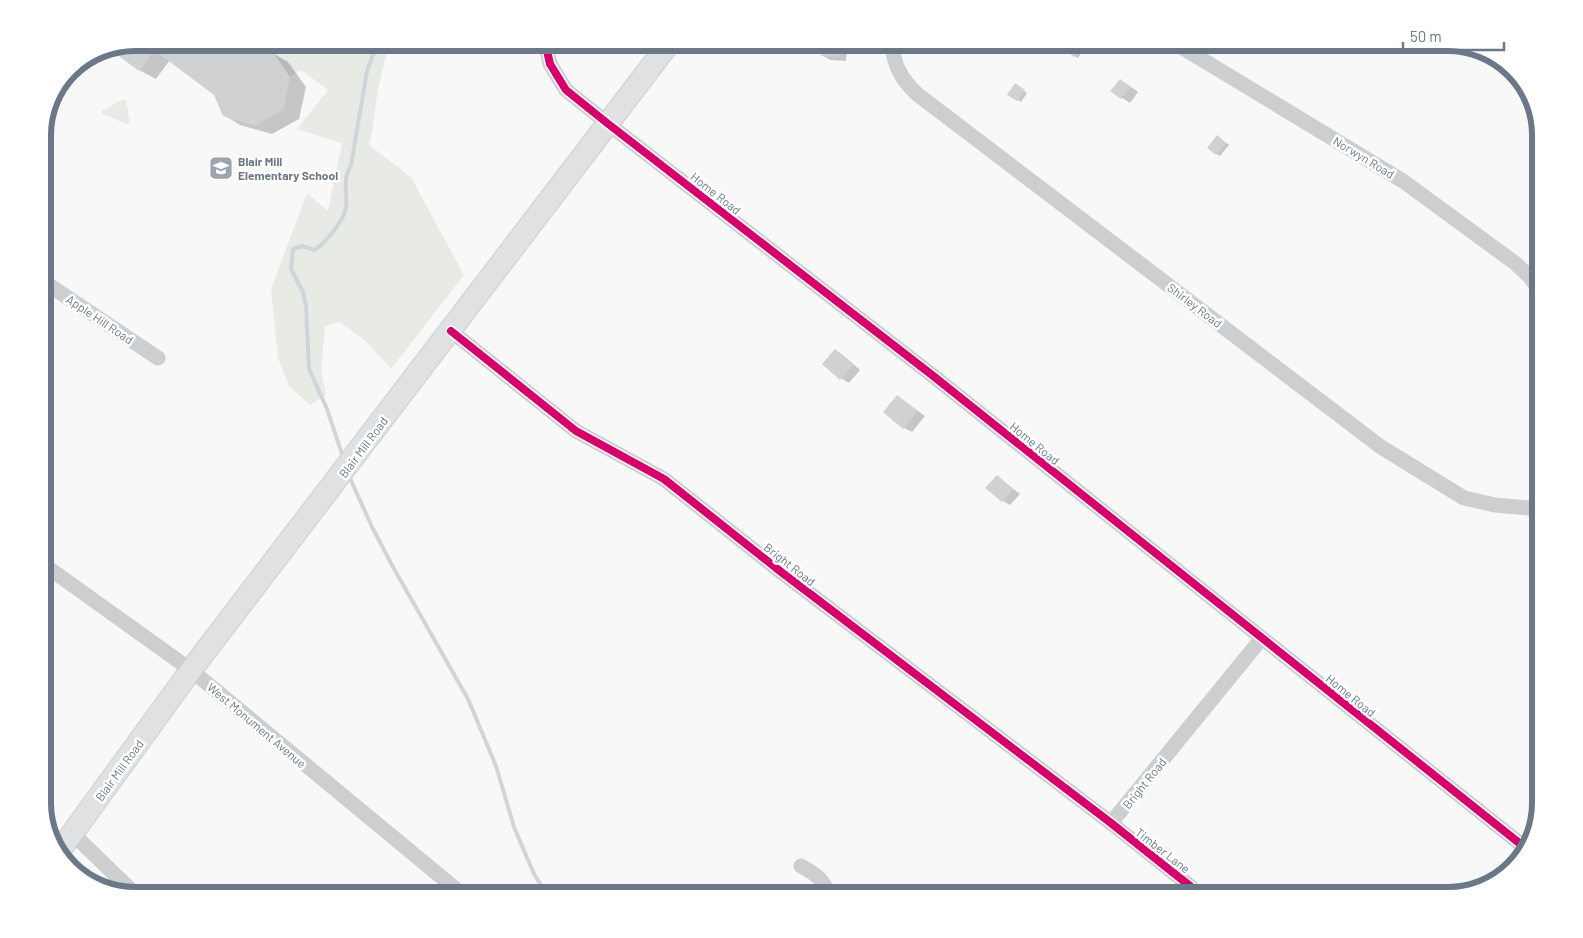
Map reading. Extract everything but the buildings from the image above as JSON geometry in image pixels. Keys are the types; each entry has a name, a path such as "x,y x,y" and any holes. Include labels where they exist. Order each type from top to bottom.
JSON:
{"main road":[{"name":"Blair Mill Road","path":"63,846 191,670 663,51"}],"street":[{"name":"Home Road","path":"547,51 550,64 566,90 932,375 1521,845"},
{"name":"Shirley Road","path":"892,51 896,66 902,77 917,94 1381,447 1464,498 1495,505 1532,508"},
{"name":"Norwyn Road","path":"1188,51 1403,181 1515,263 1532,281"},
{"name":"Apple Hill Road","path":"51,286 158,358"},
{"name":"Bright Road","path":"451,331 576,431 664,479 780,571 1111,823 1262,638"},
{"name":"West Monument Avenue","path":"51,570 191,670 452,887"},
{"name":"Timber Lane","path":"1111,823 1191,887"},
{"path":"73,834 126,886"},
{"path":"801,866 812,872 822,881 824,887"}],"shaded area":[{"path":"272,51 387,51 378,89 369,145 411,177 464,275 391,369 366,341 340,322 325,326 321,371 326,395 310,405 289,386 278,358 271,289 307,193 328,211 342,143 297,129 328,90 301,70 290,77"},
{"path":"123,99 126,100 130,123 127,124 102,114 102,111"}],"waterway":[{"path":"343,457 327,409 309,369 306,306 303,292 291,269 293,249 302,246 315,250 334,231 345,213 346,177 351,165 367,71 375,51"},
{"path":"349,476 393,567 468,699 496,766 514,827 534,874 542,887"}],"cycle path":[{"path":"547,51 550,64 566,90 932,375 1521,845"},
{"path":"451,331 576,431 664,479 780,571 1111,823 1191,887"}],"place":[{"name":"Blair Mill Elementary School","path":"221,168"}]}
